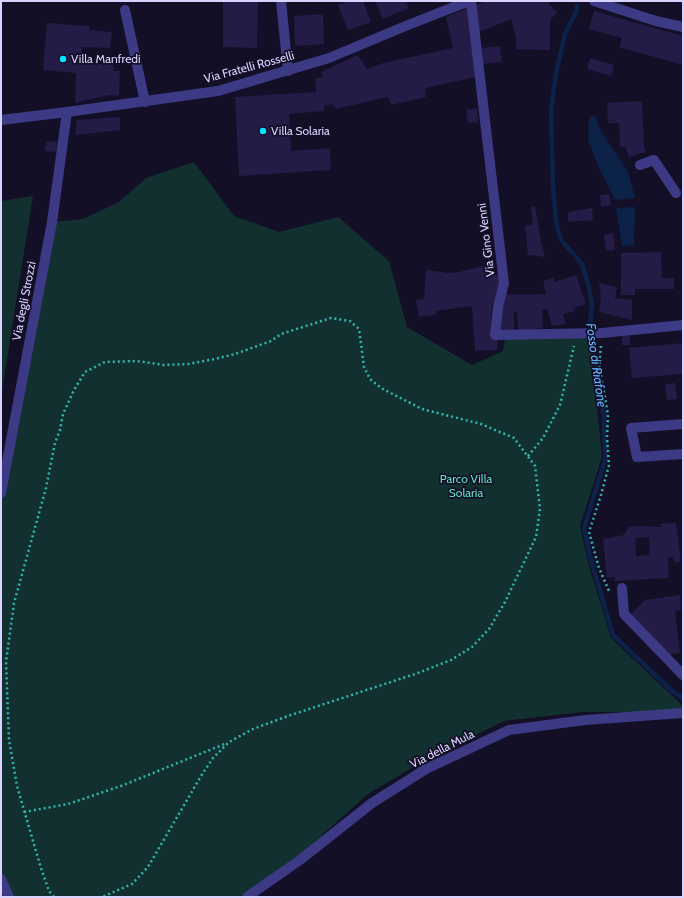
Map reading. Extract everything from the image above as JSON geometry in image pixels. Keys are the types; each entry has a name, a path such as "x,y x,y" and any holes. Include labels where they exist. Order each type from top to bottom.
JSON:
{"street":[{"path":"281,1 288,71"},
{"name":"Via Fratelli Rosselli","path":"1,120 145,102 218,91 329,58 470,1"},
{"name":"Via Gino Venni","path":"470,1 504,283 498,307 495,335 602,333 683,325"},
{"path":"594,1 656,21 683,27"},
{"path":"125,10 145,102"},
{"name":"Via degli Strozzi","path":"1,493 52,222 67,112"},
{"path":"640,165 654,160 676,193"},
{"path":"683,424 631,428 637,457 683,454"},
{"path":"622,588 624,614 683,675"},
{"name":"Via della Mula","path":"247,897 300,860 372,802 426,769 509,730 585,720 683,713"},
{"path":"1,879 9,897"}],"path":[{"path":"24,812 68,804 121,786 229,742 253,729 418,673 451,660 472,647 489,629 501,609 536,537 540,509 535,466 514,438 481,424 422,409 382,388 370,379 364,367 359,329 350,321 331,318 281,334 270,341 235,354 215,359 188,364 164,365 137,361 105,362 85,372 63,414 60,430 55,443 46,488 14,603 6,662 9,740 17,786 24,812 47,885 49,891 54,897"},
{"path":"528,456 543,438 560,406 576,333"},
{"path":"602,333 599,365 608,415 607,438 609,465 589,532 599,568 609,592"},
{"path":"102,897 132,884 148,867 201,776 213,758 229,742"}],"green space":[{"name":"Parco Villa Solaria","path":"194,162 234,216 279,232 338,217 389,261 407,327 472,365 503,351 505,339 590,335 602,457 580,526 589,566 611,638 683,706 683,708 671,712 582,712 504,721 420,763 368,794 301,854 239,897 9,897 1,879 1,493 52,222 83,219 119,202 146,178"},
{"path":"33,196 1,397 1,201"}],"water":[{"path":"596,116 599,128 628,172 635,198 615,200 599,168 588,140 589,117"},
{"path":"635,207 634,245 622,246 616,208"}],"building":[{"path":"223,1 258,2 257,48 223,47"},
{"path":"348,1 363,1 371,22 348,30 338,5"},
{"path":"375,1 406,1 409,8 383,19"},
{"path":"486,1 547,1 557,13 550,20 550,50 516,49 516,37 511,19 479,32 475,6"},
{"path":"470,7 476,77 425,88 426,97 391,105 388,97 336,109 333,104 324,106 324,111 289,114 291,151 330,148 331,170 239,176 235,97 316,92 315,79 323,76 321,72 358,55 367,69 383,63 453,48 446,17"},
{"path":"594,11 683,36 683,65 619,47 622,38 589,29"},
{"path":"323,14 324,44 295,46 294,16"},
{"name":"Villa Manfredi","path":"47,23 89,26 89,30 112,32 110,48 82,47 82,63 106,64 106,55 115,56 113,71 120,71 119,96 109,95 75,103 76,73 43,70"},
{"path":"500,46 502,62 483,64 481,48"},
{"path":"590,58 614,65 611,76 587,69"},
{"path":"642,101 644,145 646,152 629,157 625,146 620,147 619,123 608,123 607,103"},
{"path":"477,108 478,122 468,123 466,110"},
{"path":"120,117 120,130 75,135 77,120"},
{"path":"46,141 57,142 56,152 45,151"},
{"path":"610,194 611,205 601,207 600,195"},
{"path":"535,206 545,257 528,255 525,226 533,224 531,207"},
{"path":"592,208 593,220 568,222 568,212"},
{"path":"613,233 615,250 606,251 604,235"},
{"path":"661,252 662,278 674,278 674,289 635,289 635,295 621,295 621,253"},
{"path":"491,264 493,275 502,274 500,287 492,305 490,338 498,337 497,350 475,351 472,306 436,311 436,315 419,317 416,300 424,299 426,270 448,273 459,272"},
{"path":"576,275 586,304 574,308 575,311 563,314 566,324 552,326 547,309 542,310 543,328 518,331 517,312 514,311 514,331 498,331 503,294 546,294 543,281 553,278 555,282"},
{"path":"599,283 617,287 615,298 632,300 632,320 599,312 601,298"},
{"path":"622,336 630,336 630,345 622,345"},
{"path":"683,343 683,374 632,378 629,348"},
{"path":"675,383 677,399 667,400 665,384"},
{"path":"676,523 681,561 674,563 674,557 668,558 669,578 615,581 615,577 607,578 603,539 624,535 629,526 661,527 661,524","holes":["649,537 650,555 636,556 635,538"]},
{"path":"680,595 681,610 675,611 680,653 665,655 631,614 645,600"}],"waterway":[{"name":"Fosso di Riafone","path":"577,6 577,10 565,34 556,73 551,110 553,185 556,222 561,240 582,264 589,288 592,304 590,326 604,416 606,457 584,528 591,560 613,635 673,692 683,698"}],"place":[{"name":"Villa Manfredi","path":"63,59"},
{"name":"Villa Solaria","path":"263,131"}]}
